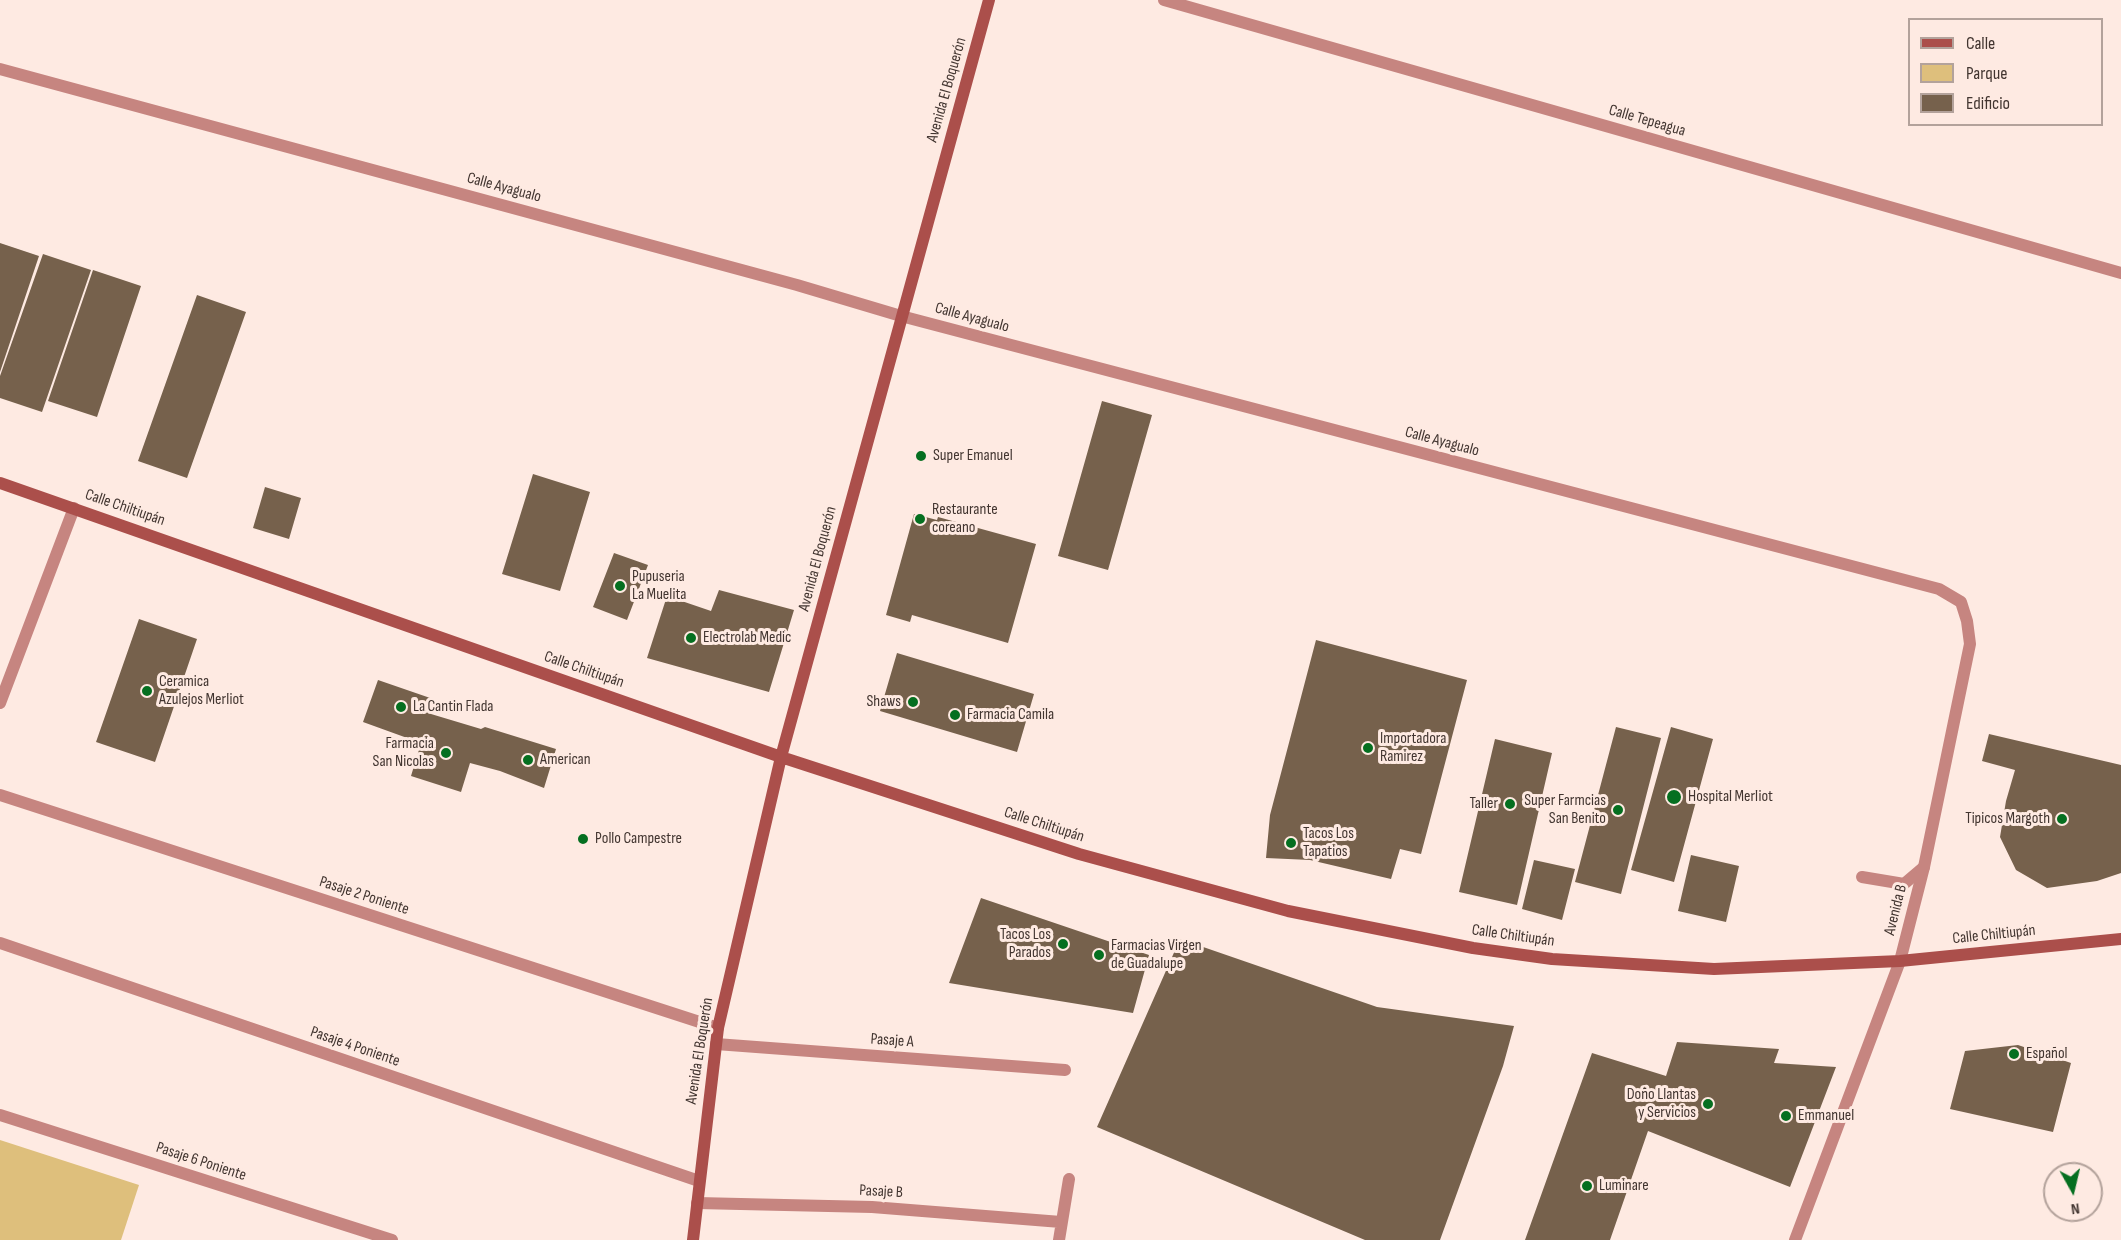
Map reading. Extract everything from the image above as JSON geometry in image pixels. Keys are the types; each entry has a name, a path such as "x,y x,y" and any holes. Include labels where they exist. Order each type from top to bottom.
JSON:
{"main road":[{"name":"Avenida El Boquerón","path":"693,1240 718,1028 781,757 989,0"},
{"name":"Calle Chiltiupán","path":"0,483 781,757 1079,854 1288,911 1473,948 1552,959 1714,969 1900,961 2121,939"}],"street":[{"name":"Calle Tepeagua","path":"1164,0 2121,273"},
{"name":"Calle Ayagualo","path":"0,69 797,285 901,316 1939,589"},
{"path":"0,703 74,508"},
{"name":"Avenida B","path":"1796,1240 1900,961 1924,867 1970,644 1967,621 1961,602 1939,589"},
{"name":"Pasaje 2 Poniente","path":"0,795 718,1028"},
{"path":"1862,877 1904,884 1924,867"},
{"name":"Pasaje 4 Poniente","path":"0,943 699,1181"},
{"name":"Pasaje A","path":"716,1044 1065,1070"},
{"name":"Pasaje 6 Poniente","path":"0,1115 392,1240"},
{"path":"1059,1240 1069,1179"},
{"name":"Pasaje B","path":"697,1203 872,1207 1061,1222"}],"green space":[{"path":"0,1140 139,1185 121,1240 0,1240"}],"building":[{"path":"0,243 39,256 0,372"},
{"path":"43,254 91,270 42,412 0,398 0,376"},
{"path":"93,270 141,286 97,417 48,401"},
{"path":"197,295 246,312 187,478 138,461"},
{"path":"1102,401 1152,415 1108,570 1058,556"},
{"path":"533,474 590,492 560,591 502,574"},
{"path":"265,487 301,498 289,539 253,528"},
{"path":"914,514 937,520 938,517 1036,544 1008,643 912,615 910,622 886,615"},
{"name":"Pupuseria La Muelita","path":"614,553 648,565 627,620 593,607"},
{"path":"719,590 794,610 769,692 647,658 667,596 711,611"},
{"name":"Ceramica Azulejos Merliot","path":"139,619 197,639 155,762 96,742"},
{"name":"Importadora Ramirez","path":"1316,640 1467,680 1421,854 1400,849 1391,879 1310,860 1266,858 1270,815"},
{"path":"897,653 1034,694 1017,752 880,711"},
{"path":"378,680 436,700 431,714 481,729 485,727 556,749 544,788 500,771 470,763 461,792 411,776 421,743 363,722"},
{"name":"Super Farmcias San Benito","path":"1616,727 1661,738 1621,894 1575,882"},
{"name":"Hospital Merliot","path":"1671,727 1713,739 1674,882 1631,870"},
{"name":"Tipicos Margoth","path":"1989,734 2121,765 2121,873 2097,881 2047,888 2016,870 2000,837 2006,801 2015,770 1982,761"},
{"name":"Taller","path":"1495,739 1552,753 1517,905 1459,892"},
{"path":"1691,855 1739,866 1726,922 1678,911"},
{"path":"1534,860 1575,869 1562,920 1522,909"},
{"path":"981,898 1149,955 1133,1013 949,983"},
{"path":"1180,939 1377,1007 1514,1026 1503,1066 1440,1240 1365,1240 1097,1127"},
{"path":"1677,1042 1779,1049 1774,1063 1836,1067 1790,1187 1648,1131 1610,1240 1525,1240 1592,1053 1666,1076"},
{"path":"2018,1045 2071,1063 2053,1132 1950,1109 1965,1051"}],"place":[{"name":"Super Emanuel","path":"921,456"},
{"name":"Restaurante coreano","path":"920,519"},
{"name":"Pupuseria La Muelita","path":"620,586"},
{"name":"Electrolab Medic","path":"691,638"},
{"name":"Ceramica Azulejos Merliot","path":"147,691"},
{"name":"Shaws","path":"913,702"},
{"name":"La Cantin Flada","path":"401,707"},
{"name":"Farmacia Camila","path":"955,715"},
{"name":"Importadora Ramirez","path":"1368,748"},
{"name":"Farmacia San Nicolas","path":"446,753"},
{"name":"American","path":"528,760"},
{"name":"Hospital Merliot","path":"1674,797"},
{"name":"Taller","path":"1510,804"},
{"name":"Super Farmcias San Benito","path":"1618,810"},
{"name":"Tipicos Margoth","path":"2062,819"},
{"name":"Pollo Campestre","path":"583,839"},
{"name":"Tacos Los Tapatios","path":"1291,843"},
{"name":"Tacos Los Parados","path":"1063,944"},
{"name":"Farmacias Virgen de Guadalupe","path":"1099,955"},
{"name":"Español","path":"2014,1054"},
{"name":"Doño Llantas y Servicios","path":"1708,1104"},
{"name":"Emmanuel","path":"1786,1116"},
{"name":"Luminare","path":"1587,1186"}]}
